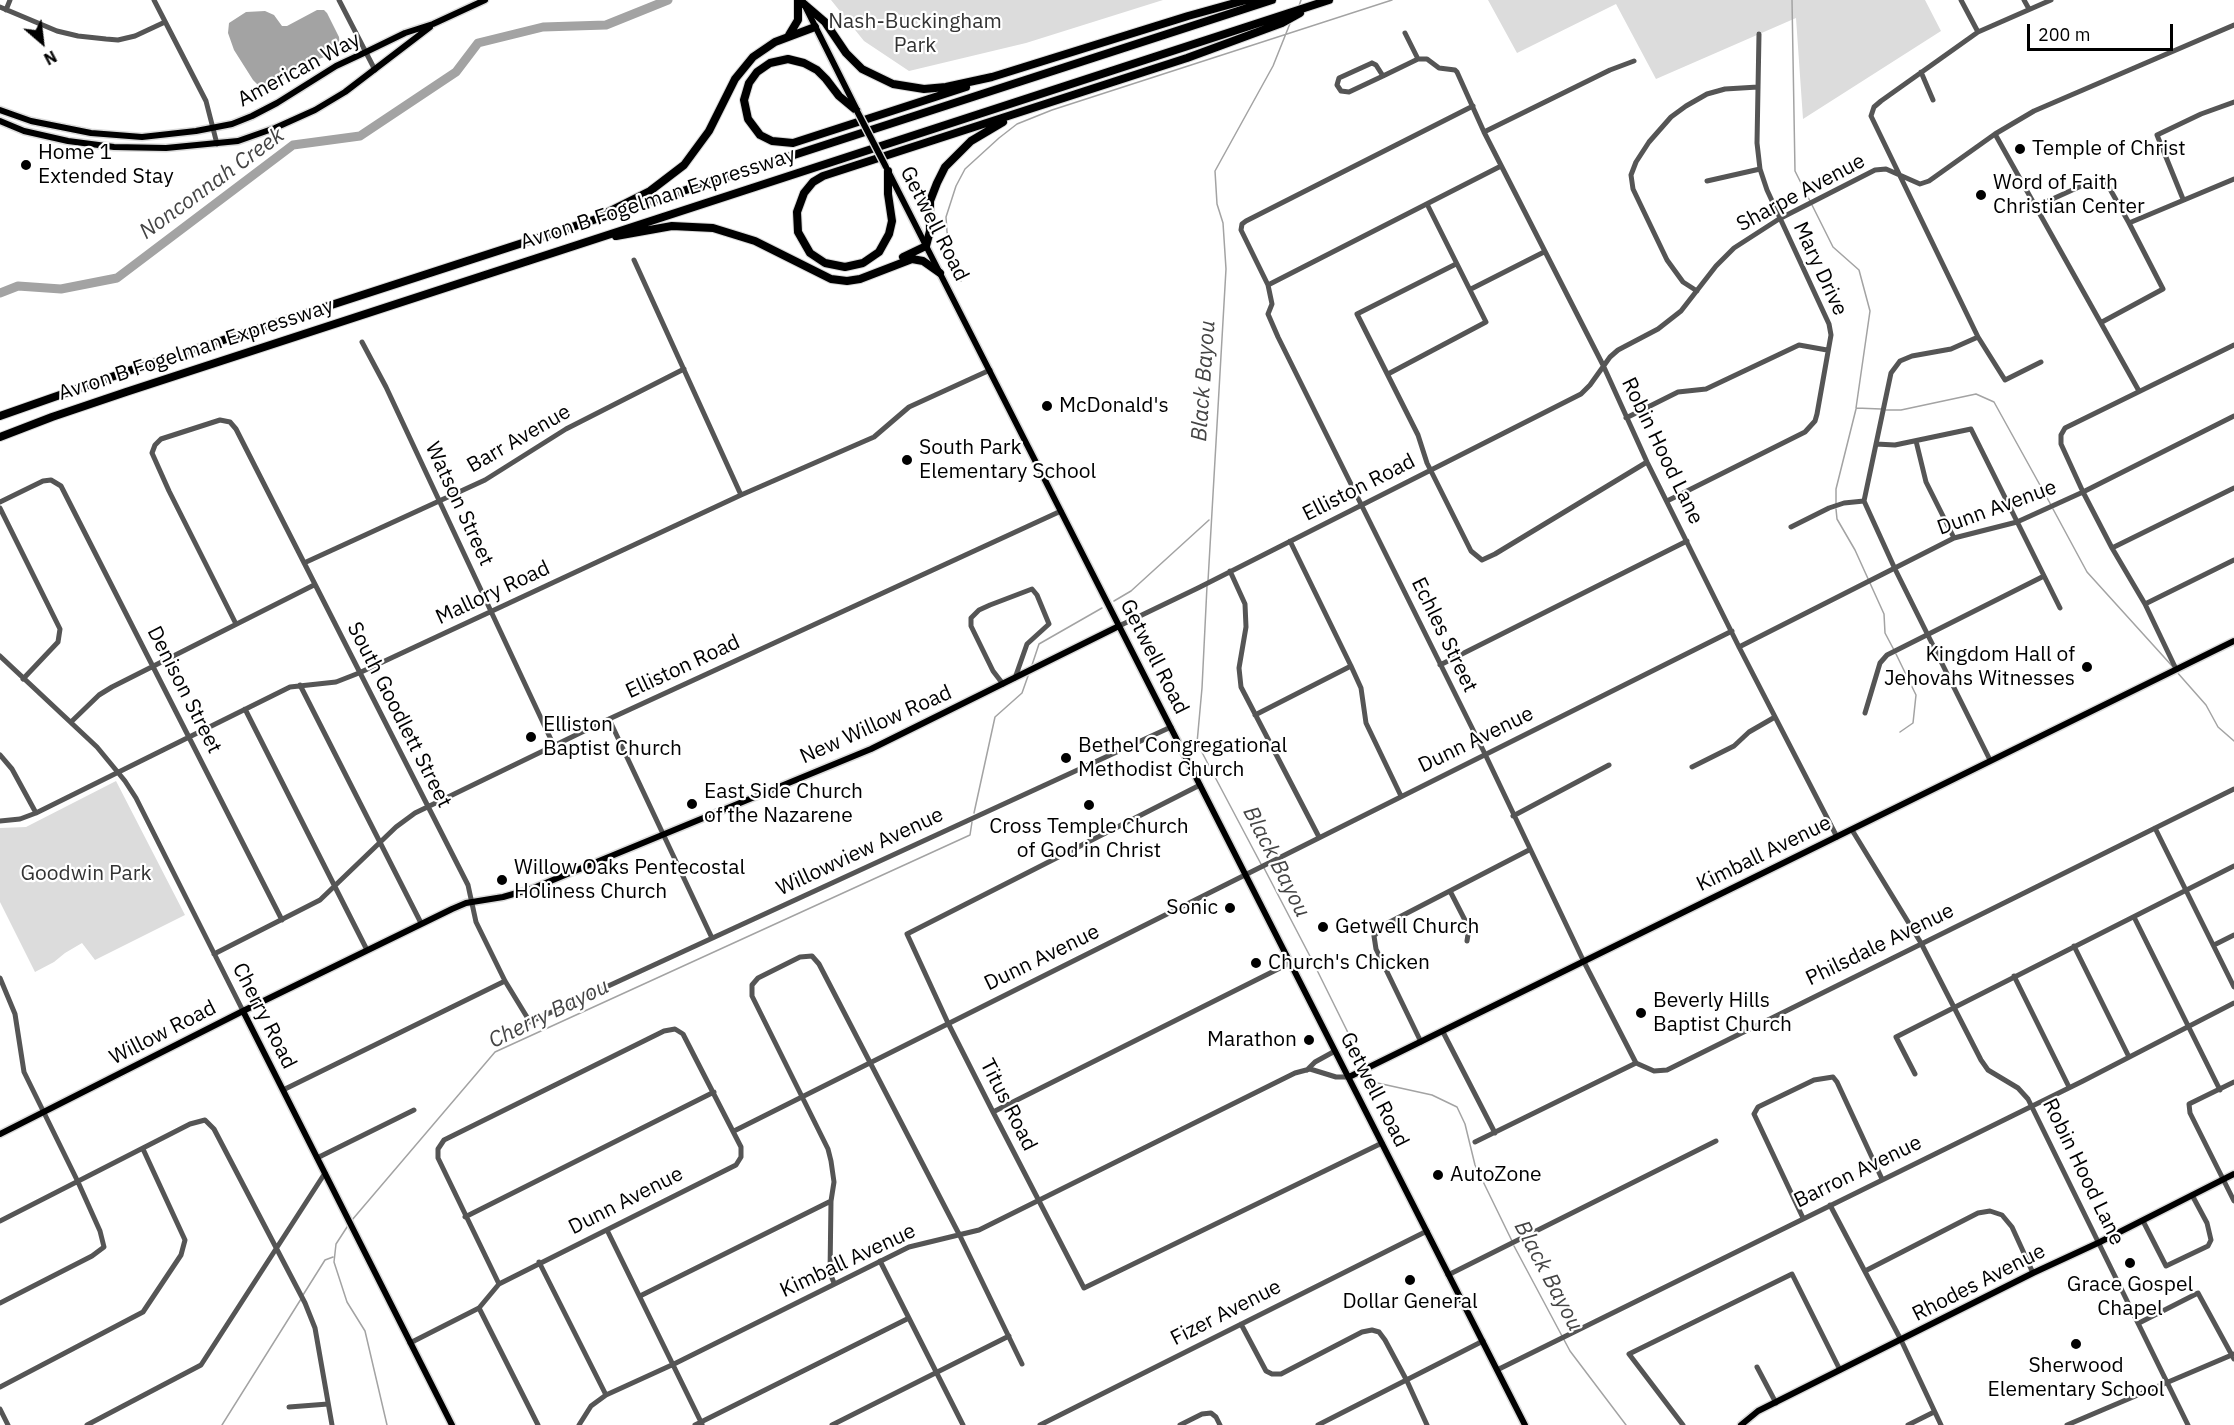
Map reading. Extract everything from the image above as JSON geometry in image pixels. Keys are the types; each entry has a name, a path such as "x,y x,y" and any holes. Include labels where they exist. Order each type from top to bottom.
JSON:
{"highway":[{"path":"857,111 838,96 817,70 804,63 788,59 770,63 757,72 749,83 744,100 748,119 760,135 772,141 793,143 992,77 1214,8 1246,0 1271,0"},
{"name":"Avron B Fogelman Expressway","path":"0,416 127,372 1271,0"},
{"name":"Avron B Fogelman Expressway","path":"0,437 105,399 1329,0"},
{"path":"786,37 796,25 801,1 825,22 854,62 882,80 902,86 924,88 946,87 992,77"},
{"path":"887,169 892,221 890,234 879,252 863,263 845,267 825,263 810,253 799,238 796,212 804,193 818,179 1187,58 1282,23 1316,4"},
{"path":"590,221 650,191 676,172 703,140 740,71 760,51 786,37 815,27"},
{"path":"888,267 895,261 926,246 930,231 929,211 932,194 941,174 954,156 992,127 1055,101"},
{"path":"577,245 659,227 699,226 739,234 831,279 854,280 916,259 940,273"}],"main road":[{"name":"American Way","path":"0,110 31,121 91,133 142,137 213,128 252,116 336,66 405,33 433,24 485,0"},
{"name":"Getwell Road","path":"801,1 1525,1425"},
{"name":"American Way","path":"0,121 24,131 68,141 114,147 166,148 238,141 315,110 345,92 433,24"},
{"name":"New Willow Road","path":"473,902 531,889 871,748 1119,626"},
{"name":"Kimball Avenue","path":"1349,1077 2234,641"},
{"name":"Willow Road","path":"0,1134 421,923 473,902"},
{"name":"Cherry Road","path":"243,1011 452,1425"},
{"name":"Rhodes Avenue","path":"1742,1425 1758,1411 2234,1174"}],"street":[{"path":"10,0 3,8 57,31 78,36 112,39 135,36 165,22"},
{"path":"154,0 205,99 217,144"},
{"path":"339,0 375,70"},
{"path":"1961,0 1978,32"},
{"path":"2024,0 2029,9"},
{"path":"2041,362 2005,380 1978,337 1871,116 1874,107 1881,101 1978,32 2051,0"},
{"name":"Sharpe Avenue","path":"1602,365 1618,350 1658,329 1681,311 1734,248 1779,219 1875,170 1886,169 1920,184 1929,181 1995,134 2034,111 2234,25"},
{"path":"1383,76 1376,65 1369,63 1339,78 1337,85 1341,91 1349,92 1383,76 1418,59 1405,33"},
{"name":"Mary Drive","path":"1667,501 1805,432 1815,421 1831,335 1829,324 1779,219 1760,169 1757,143 1759,34"},
{"name":"Robin Hood Lane","path":"1418,59 1427,59 1444,70 1455,70 1460,77 1484,132 1602,365 1647,462 1837,837"},
{"path":"1484,132 1610,70 1634,61"},
{"path":"1920,72 1933,100"},
{"path":"1697,291 1683,282 1667,260 1633,189 1631,175 1636,162 1649,142 1671,117 1686,106 1707,94 1725,89 1758,87"},
{"path":"2183,199 2157,135 2201,114 2234,102"},
{"name":"Echles Street","path":"1473,106 1246,220 1241,230 1268,285 1272,304 1268,314 1485,754 1584,962 1636,1063"},
{"path":"1995,134 2139,391"},
{"path":"1268,285 1501,166"},
{"path":"1707,181 1760,169"},
{"path":"2037,206 2101,177 2129,223 2163,290 2102,322"},
{"path":"2129,223 2234,179"},
{"path":"1388,374 1486,322 1427,204"},
{"path":"1471,289 1544,252"},
{"path":"634,260 741,495"},
{"path":"1456,264 1357,314 1418,435 1430,471 1471,551 1482,560 1495,554 1647,462"},
{"path":"1978,337 1951,350 1912,356 1900,361 1891,373 1864,501 1895,569 1990,760"},
{"name":"Watson Street","path":"362,342 386,387 554,746"},
{"path":"1626,418 1678,392 1706,389 1799,345 1827,350"},
{"path":"2176,669 2145,604 2083,492 2061,444 2061,435 2065,428 2234,345"},
{"name":"Elliston Road","path":"1119,626 1211,582 1581,394 1590,385 1602,365"},
{"name":"Barr Avenue","path":"304,563 493,475 566,429 684,369"},
{"name":"Mallory Road","path":"0,821 20,819 36,813 285,689 300,685 336,682 491,613 741,495 874,437 909,407 990,370"},
{"name":"Dunn Avenue","path":"1739,647 1954,538 2017,522 2083,492 2234,416"},
{"name":"South Goodlett Street","path":"236,624 154,461 153,448 165,437 210,422 224,420 232,424 468,885 476,922 505,981 530,1022"},
{"path":"1876,444 1894,445 1971,429 2060,608"},
{"path":"1916,441 1926,482 1954,538"},
{"name":"Denison Street","path":"0,502 39,482 51,480 63,489 282,920"},
{"path":"2112,548 2234,488"},
{"path":"1791,527 1837,506 1864,501"},
{"path":"0,508 60,628 58,642 23,679"},
{"name":"Elliston Road","path":"214,954 316,903 405,819 609,719 1061,512"},
{"path":"1440,665 1687,541"},
{"path":"1290,542 1351,666 1360,688 1366,723 1401,796"},
{"path":"2145,604 2234,560"},
{"path":"1230,571 1245,604 1246,627 1239,668 1241,687 1319,837"},
{"path":"1865,713 1880,663 1887,655 2044,576"},
{"path":"71,723 104,691 314,585"},
{"path":"1003,684 993,671 971,626 971,618 990,605 1032,590 1037,595 1049,624 1028,644 1015,678"},
{"name":"Dunn Avenue","path":"410,1342 479,1308 499,1284 539,1262 736,1165 741,1157 741,1147 734,1131 1732,631"},
{"name":"Cherry Road","path":"0,656 97,747 136,798 243,1011"},
{"path":"1255,715 1351,666"},
{"path":"300,685 421,923"},
{"path":"245,709 367,950"},
{"path":"1692,767 1734,746 1749,732 1775,717"},
{"path":"609,719 712,938"},
{"name":"Willowview Avenue","path":"530,1022 1171,727"},
{"path":"0,755 12,769 36,813"},
{"path":"1513,816 1609,765"},
{"name":"Titus Road","path":"1200,785 907,934 948,1023 1038,1202 1084,1288 1382,1143"},
{"name":"Philsdale Avenue","path":"1636,1063 1654,1071 1667,1070 2234,789"},
{"path":"2155,828 2234,987"},
{"name":"Robin Hood Lane","path":"1852,830 1921,943 1981,1060 1988,1070 2018,1088 2032,1106 2188,1425"},
{"path":"1421,1042 1376,949 1374,936 1384,925 1529,850"},
{"path":"1915,1074 1896,1037 2234,866"},
{"path":"1450,891 1469,928 1467,941"},
{"path":"2134,916 2220,1090"},
{"path":"2214,945 2234,935"},
{"path":"2074,946 2130,1057"},
{"path":"834,1283 830,1273 831,1201 834,1182 828,1149 752,996 752,985 758,978 800,957 812,956 819,964 960,1236 1022,1364"},
{"path":"993,1112 1290,963"},
{"path":"2014,976 2069,1087"},
{"path":"0,978 15,1014 24,1072 78,1182 100,1231 104,1247 92,1256 0,1303"},
{"path":"283,1090 505,981"},
{"name":"Barron Avenue","path":"1497,1370 2234,1004"},
{"path":"499,1284 438,1158 438,1149 444,1140 664,1031 675,1029 683,1034 734,1131"},
{"path":"1443,1032 1495,1133"},
{"name":"Kimball Avenue","path":"579,1425 591,1406 606,1395 674,1364 909,1247 979,1230 1295,1073 1306,1070 1335,1051"},
{"path":"1475,1142 1636,1063"},
{"path":"1306,1070 1322,1071 1336,1077 1349,1077"},
{"path":"1803,1218 1754,1114 1758,1107 1814,1080 1833,1077 1882,1179"},
{"path":"2234,1082 2189,1104 2190,1113 2234,1201"},
{"path":"465,1217 714,1092"},
{"path":"317,1158 414,1110"},
{"path":"0,1221 190,1124 205,1120 213,1129 305,1303 315,1328 332,1425"},
{"path":"1448,1275 1716,1141"},
{"path":"0,1388 143,1312 181,1255 185,1240 143,1149"},
{"path":"87,1425 201,1365 325,1173"},
{"path":"2143,1221 2166,1266 2208,1246 2211,1240 2207,1223 2192,1195"},
{"path":"640,1296 831,1201"},
{"path":"1830,1204 1901,1341 1941,1425"},
{"path":"1865,1271 1978,1213 1990,1211 2002,1215 2012,1227 2033,1273"},
{"path":"607,1230 674,1364 700,1424 909,1318"},
{"name":"Fizer Avenue","path":"1040,1425 1427,1231"},
{"path":"880,1261 963,1425"},
{"path":"539,1262 606,1395"},
{"path":"1683,1425 1629,1354 1792,1274 1840,1370"},
{"path":"2067,1425 2168,1381 2233,1356 2198,1293 2139,1323"},
{"path":"479,1308 538,1425"},
{"path":"1241,1324 1266,1371 1272,1374 1281,1374 1362,1332 1372,1330 1379,1332 1407,1381 1427,1425"},
{"path":"832,1425 1009,1336"},
{"path":"1318,1425 1483,1341"},
{"path":"1757,1367 1776,1403"},
{"path":"289,1407 328,1404"},
{"path":"0,1409 8,1425"},
{"path":"1908,1425 1934,1412"},
{"path":"1180,1425 1202,1414 1210,1413 1220,1425"}],"green space":[{"name":"Nash-Buckingham Park","path":"831,0 1163,0 1026,43 909,71 864,41"},
{"path":"1488,0 1925,0 1941,31 1803,119 1796,18 1656,79 1616,4 1517,53"},
{"name":"Goodwin Park","path":"116,781 185,915 95,960 82,943 35,972 0,902 0,828 26,827"}],"shaded area":[{"path":"317,10 324,10 327,13 339,37 340,47 333,54 313,61 277,82 264,88 259,86 234,50 228,33 229,23 246,12 265,11 274,15 282,26 287,26"}],"waterway":[{"name":"Nonconnah Creek","path":"0,293 18,286 61,289 117,278 293,145 360,136 456,72 478,43 543,27 606,25 668,0"},
{"name":"Black Bayou","path":"1299,6 1301,0"},
{"path":"961,281 947,232 946,217 956,186 965,169 1017,124 1052,110 1392,0"},
{"path":"1792,0 1795,171 1810,201"},
{"name":"Black Bayou","path":"1208,581 1226,269 1223,223 1217,204 1215,171 1273,66 1291,21"},
{"path":"1812,205 1833,247 1859,270 1870,311 1856,408 1881,409"},
{"path":"1886,410 1901,410 1976,394 1994,402 2051,505"},
{"path":"1836,504 1836,489 1856,409"},
{"path":"1836,509 1837,519 1855,550 1884,614 1885,633 1894,650"},
{"path":"2053,509 2087,572 2173,667"},
{"name":"Cherry Bayou","path":"1114,601 1131,591 1209,520"},
{"name":"Black Bayou","path":"1207,586 1197,743 1261,864"},
{"name":"Cherry Bayou","path":"1032,665 1039,644 1102,608"},
{"path":"1896,654 1916,695 1913,723 1900,732"},
{"path":"2176,671 2206,705 2218,727 2234,741"},
{"name":"Cherry Bayou","path":"974,813 995,717 1022,693 1028,676"},
{"name":"Cherry Bayou","path":"352,1220 495,1052 970,835 972,822"},
{"name":"Black Bayou","path":"1264,868 1365,1067"},
{"name":"Black Bayou","path":"1367,1071 1373,1082 1432,1095 1457,1107 1465,1124 1475,1165 1512,1241"},
{"name":"Cherry Bayou","path":"349,1224 336,1244 334,1262 347,1302 365,1331 387,1425"},
{"name":"Black Bayou","path":"1514,1246 1570,1351 1626,1425"},
{"path":"303,1295 325,1260 333,1257"},
{"path":"222,1425 301,1299"}],"place":[{"name":"Temple of Christ","path":"2020,149"},
{"name":"Home 1 Extended Stay","path":"26,165"},
{"name":"Word of Faith Christian Center","path":"1981,195"},
{"name":"McDonald's","path":"1047,406"},
{"name":"South Park Elementary School","path":"907,460"},
{"name":"Kingdom Hall of Jehovahs Witnesses","path":"2087,667"},
{"name":"Elliston Baptist Church","path":"531,737"},
{"name":"Bethel Congregational Methodist Church","path":"1066,758"},
{"name":"East Side Church of the Nazarene","path":"692,804"},
{"name":"Cross Temple Church of God in Christ","path":"1089,805"},
{"name":"Willow Oaks Pentecostal Holiness Church","path":"502,880"},
{"name":"Sonic","path":"1230,908"},
{"name":"Getwell Church","path":"1323,927"},
{"name":"Church's Chicken","path":"1256,963"},
{"name":"Beverly Hills Baptist Church","path":"1641,1013"},
{"name":"Marathon","path":"1309,1040"},
{"name":"AutoZone","path":"1438,1175"},
{"name":"Grace Gospel Chapel","path":"2130,1263"},
{"name":"Dollar General","path":"1410,1280"},
{"name":"Sherwood Elementary School","path":"2076,1344"}]}
